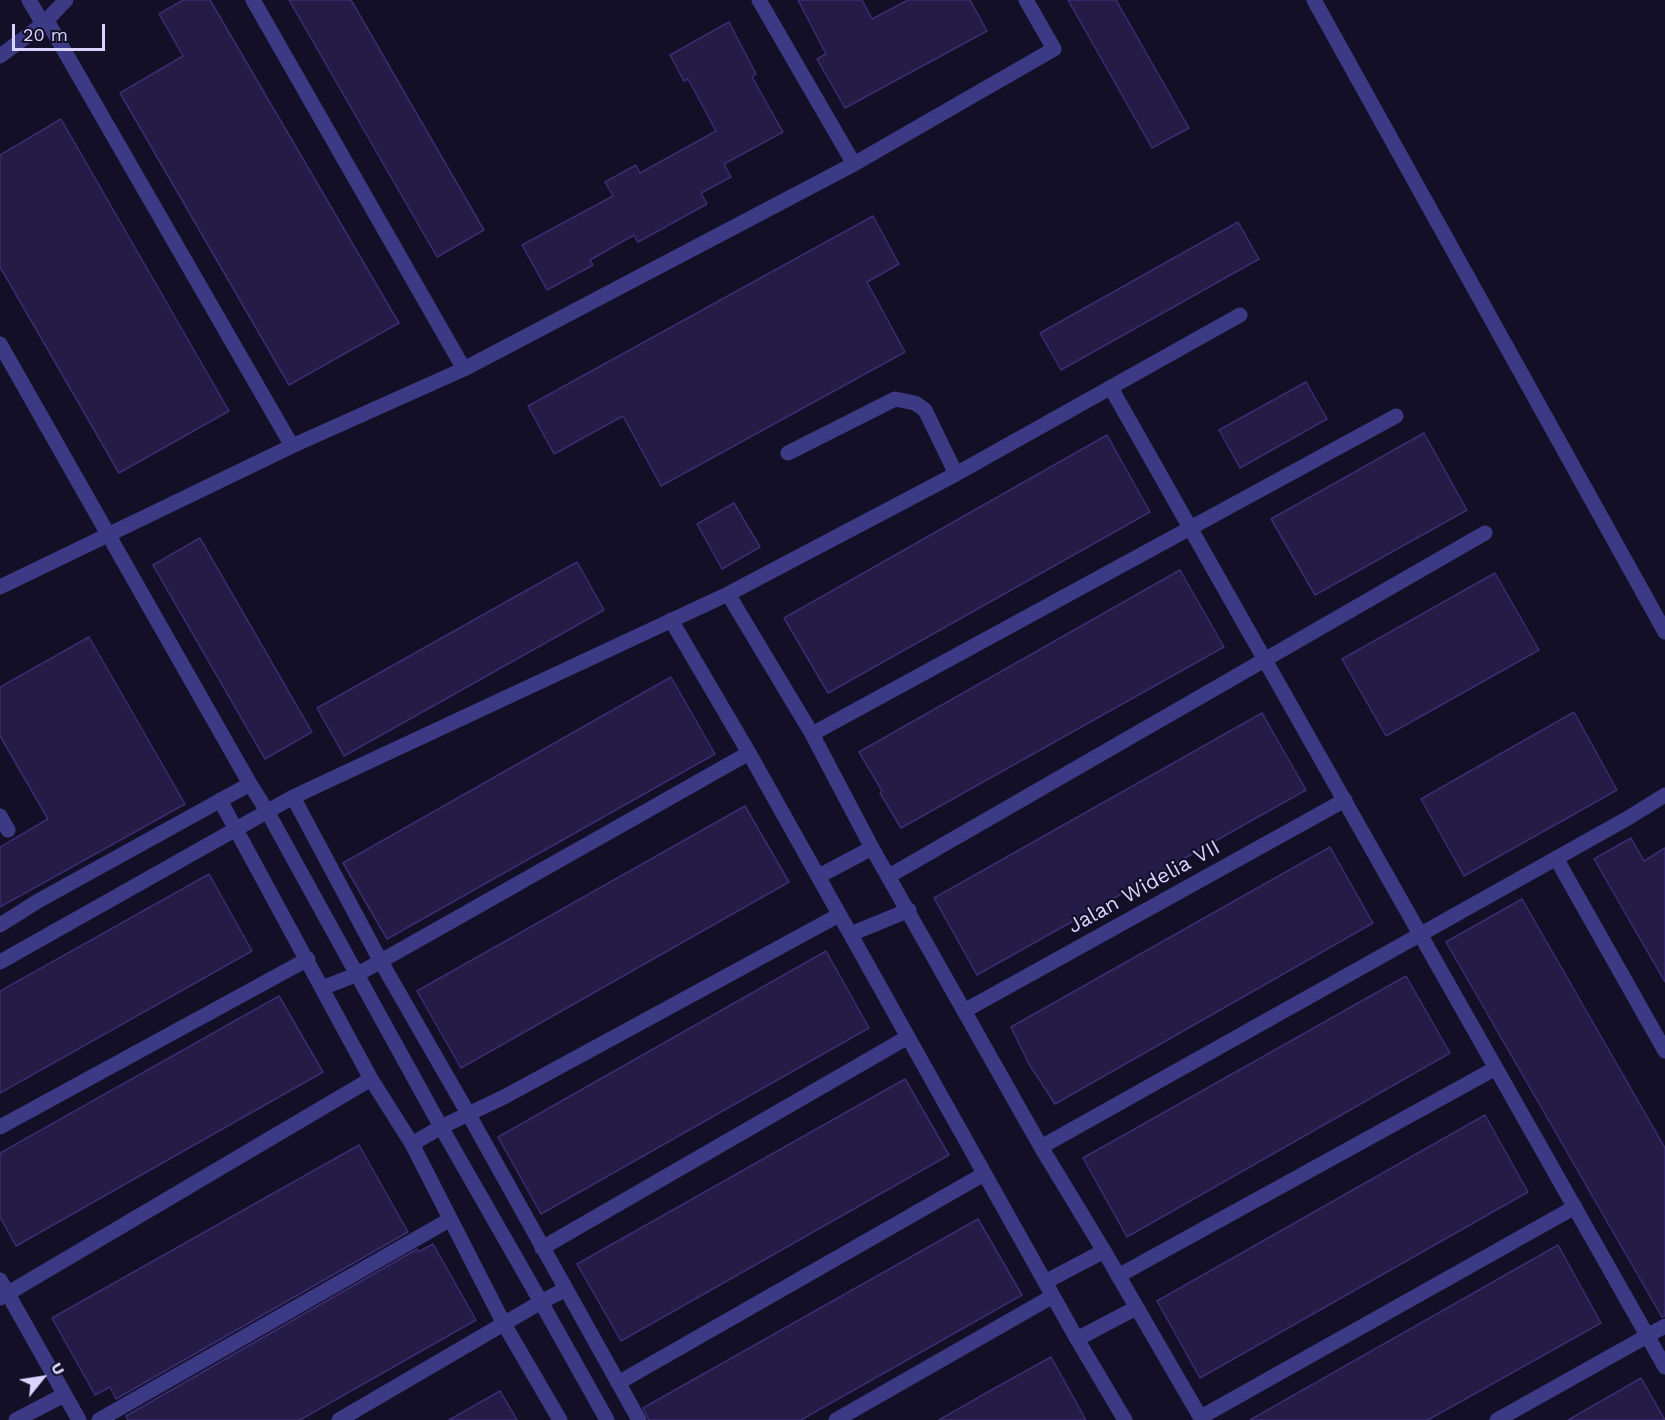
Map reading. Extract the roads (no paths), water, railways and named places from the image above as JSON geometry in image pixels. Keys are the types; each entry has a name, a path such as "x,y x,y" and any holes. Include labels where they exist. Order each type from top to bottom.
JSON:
{"street":[{"path":"29,0 45,22 292,446"},
{"path":"0,56 45,22 66,0"},
{"path":"253,0 464,369"},
{"path":"759,0 854,164"},
{"path":"0,587 292,446 464,369 854,164 1054,49 1026,0"},
{"path":"1314,0 1665,632"},
{"path":"0,962 292,797 728,594 956,474 1240,315"},
{"path":"0,344 267,811 441,1127 607,1420"},
{"path":"1111,388 1665,1367"},
{"path":"788,453 886,402 895,399 905,400 925,410 956,474"},
{"path":"812,734 1396,416"},
{"path":"889,876 1485,533"},
{"path":"728,594 812,734 872,848 1041,1147 1202,1419 1575,1207"},
{"path":"671,620 819,876 984,1174 1125,1420"},
{"path":"322,988 358,974 749,753"},
{"path":"0,925 38,901 250,783"},
{"path":"1041,1147 1665,795"},
{"path":"292,797 380,960 639,1420"},
{"path":"220,800 371,1079 412,1144 504,1324 560,1420"},
{"name":"Jalan Widelia VII","path":"964,1011 1345,800"},
{"path":"0,816 8,830"},
{"path":"819,876 872,848"},
{"path":"1556,858 1665,1051"},
{"path":"851,934 909,910"},
{"path":"412,1144 840,915"},
{"path":"0,1127 308,959"},
{"path":"542,1248 908,1037"},
{"path":"1118,1276 1496,1068"},
{"path":"79,1420 3,1290 371,1079"},
{"path":"618,1383 984,1174"},
{"path":"99,1420 449,1220"},
{"path":"836,1420 1049,1289 1104,1251"},
{"path":"339,1420 566,1289"},
{"path":"1077,1339 1136,1308"},
{"path":"1497,1420 1665,1326"},
{"path":"16,1420 64,1395"}]}
